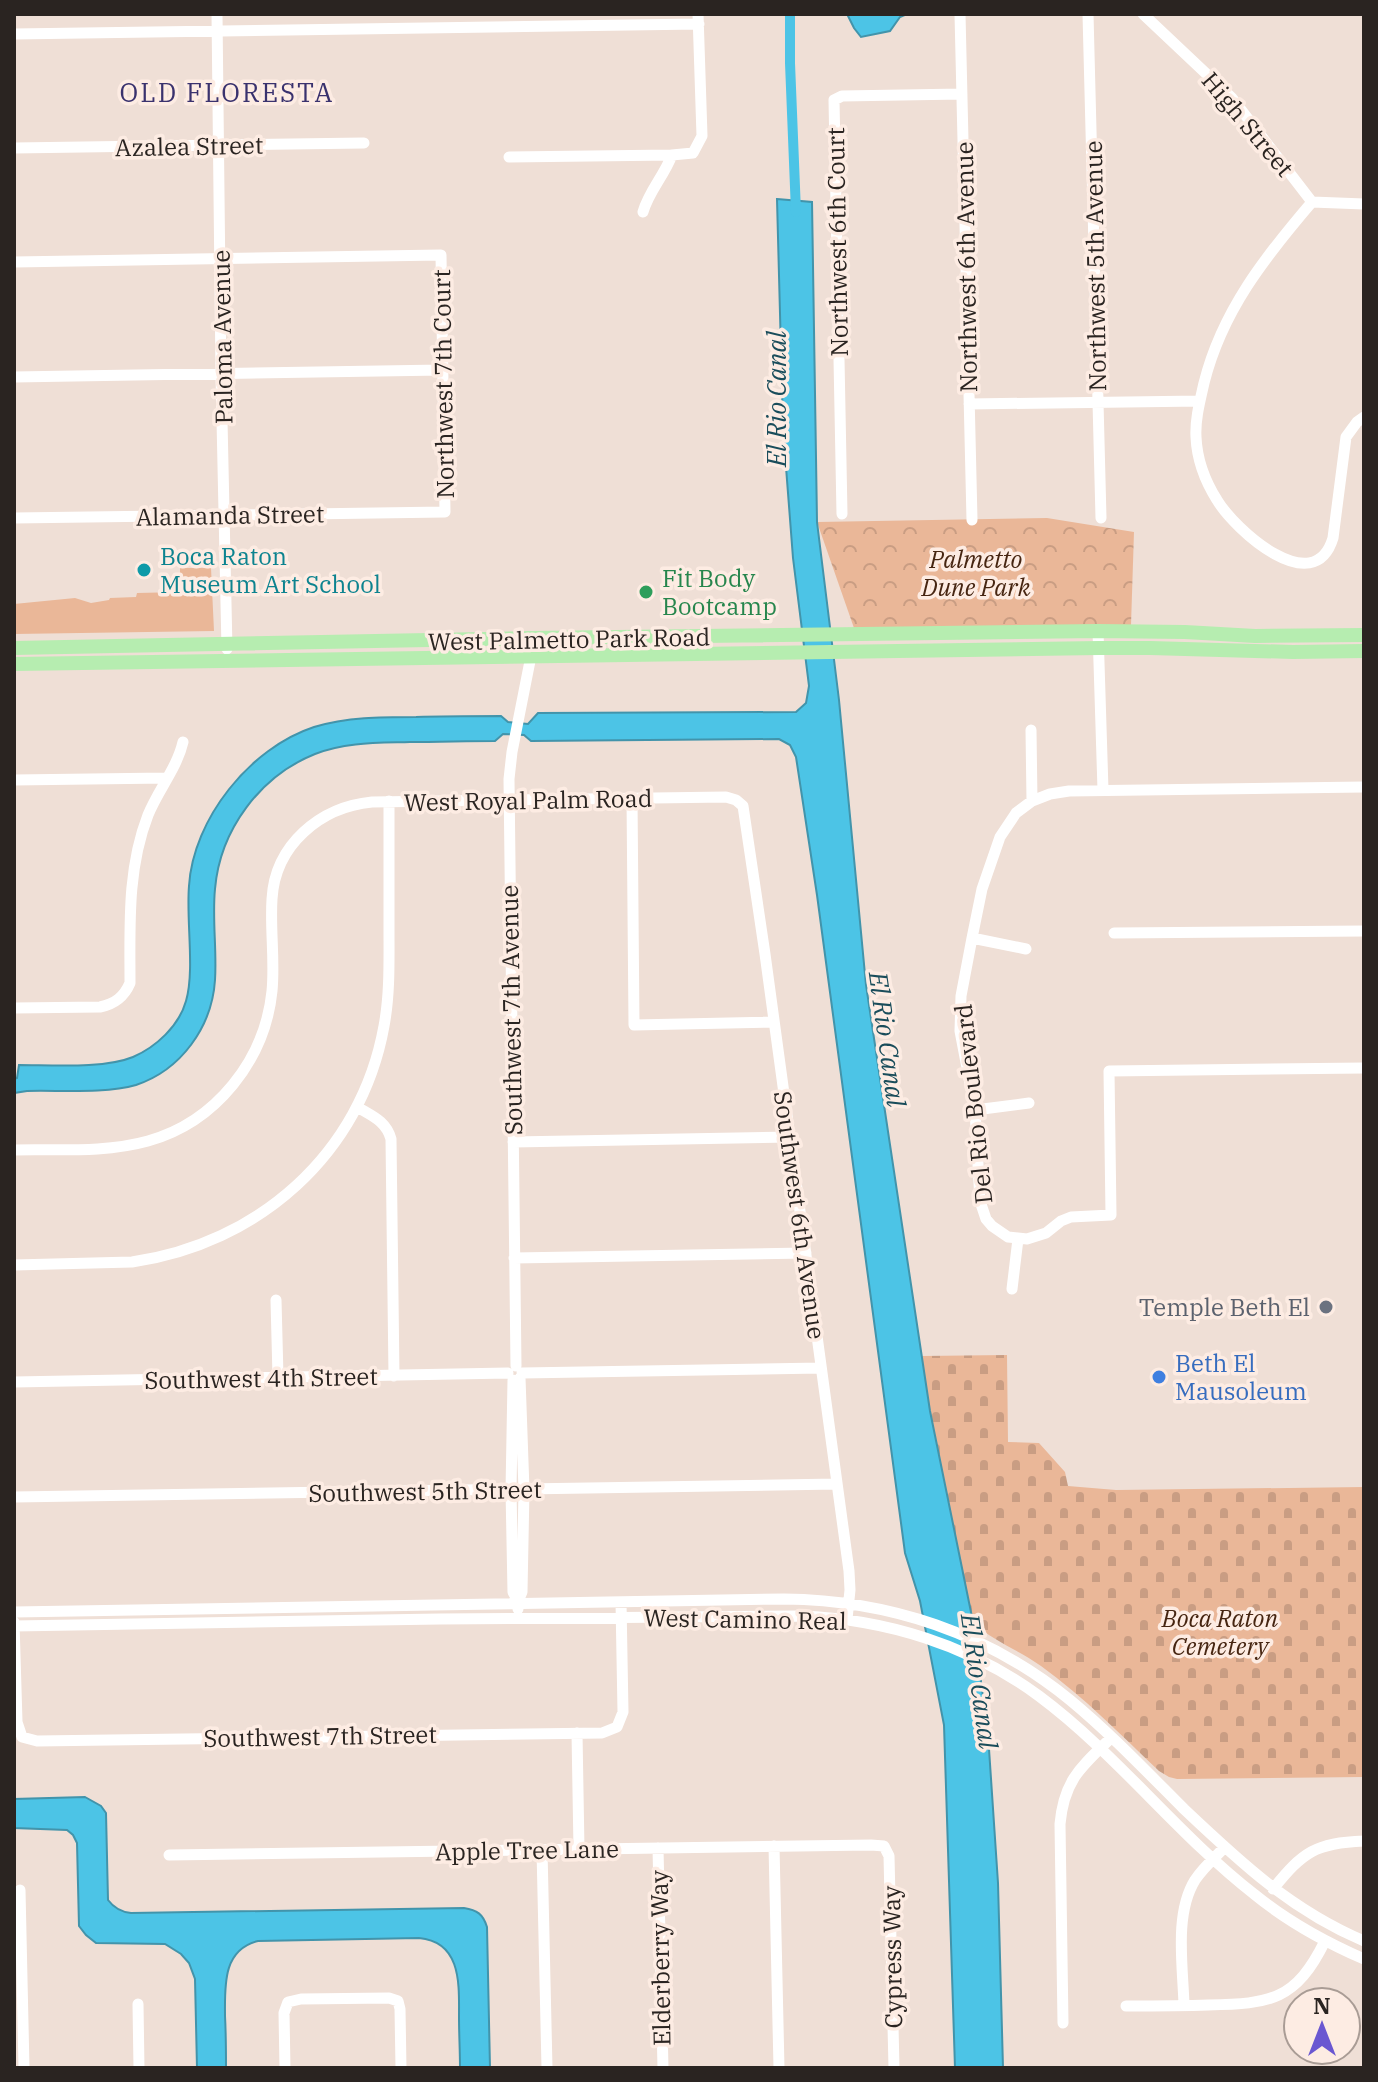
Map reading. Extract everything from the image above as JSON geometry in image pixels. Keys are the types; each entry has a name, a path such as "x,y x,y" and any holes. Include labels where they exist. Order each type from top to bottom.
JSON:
{"main road":[{"name":"West Palmetto Park Road","path":"14,648 1098,631 1255,636 1364,635"},
{"path":"612,655 623,647 663,646 673,636"},
{"path":"531,656 537,646 581,644 595,637"},
{"name":"West Palmetto Park Road","path":"14,664 1099,648 1364,651"}],"street":[{"name":"Paloma Avenue","path":"217,14 227,660"},
{"name":"Northwest 6th Avenue","path":"960,14 972,520"},
{"name":"Northwest 5th Avenue","path":"1088,14 1101,518"},
{"name":"High Street","path":"1143,14 1232,98 1312,202"},
{"path":"14,34 698,19 702,136 693,153 509,157"},
{"name":"Northwest 6th Court","path":"842,514 834,100 842,96 962,94"},
{"name":"Azalea Street","path":"14,148 364,143"},
{"path":"643,212 672,155"},
{"path":"1364,204 1312,202 1271,251 1234,306 1213,352 1200,401 1196,428 1201,466 1217,501 1248,536 1279,556 1297,562 1316,561 1330,548 1333,538 1346,437 1364,417"},
{"name":"Northwest 7th Court","path":"221,259 441,255 445,512"},
{"path":"14,262 221,259"},
{"path":"14,377 442,370"},
{"path":"969,404 1200,401"},
{"name":"Alamanda Street","path":"14,518 445,512"},
{"path":"1098,631 1103,790"},
{"name":"Southwest 7th Avenue","path":"518,1618 522,1592 517,1490 509,800 512,752 531,656"},
{"path":"1031,730 1032,801 1059,792 1103,790 1364,787"},
{"path":"14,1008 100,1007 119,1000 126,992 130,983 131,883 135,857 148,815 180,755 183,742"},
{"path":"14,780 166,778"},
{"name":"West Royal Palm Road","path":"14,1150 112,1148 150,1141 194,1120 224,1095 248,1064 264,1029 272,991 272,898 275,880 286,853 297,838 327,814 362,802 726,797 736,800 743,810"},
{"path":"632,798 634,1025 774,1022"},
{"path":"14,1265 132,1262 178,1253 222,1237 255,1219 299,1184 331,1148 357,1107 377,1056 386,1009 389,801"},
{"name":"Del Rio Boulevard","path":"1018,1239 1000,1233 982,1210 975,1110 959,1013 982,889 1000,837 1016,813 1032,801"},
{"name":"Southwest 6th Avenue","path":"743,810 850,1583 847,1619"},
{"path":"1114,933 1364,931"},
{"path":"972,938 1026,949"},
{"path":"1012,1289 1018,1239 1037,1237 1071,1217 1111,1215 1109,1071 1364,1068"},
{"path":"975,1110 1029,1103"},
{"path":"357,1107 381,1122 388,1129 391,1139 394,1376"},
{"path":"513,1142 790,1137"},
{"path":"514,1258 806,1253"},
{"path":"276,1300 278,1377"},
{"name":"Southwest 4th Street","path":"14,1382 821,1368"},
{"name":"Southwest 5th Street","path":"14,1497 837,1484"},
{"name":"West Camino Real","path":"14,1612 793,1599 885,1609 951,1629 1040,1677 1081,1709 1273,1889 1364,1941"},
{"path":"621,1602 622,1618"},
{"path":"14,1605 14,1626"},
{"path":"254,1608 254,1622"},
{"name":"West Camino Real","path":"14,1626 800,1616 847,1619 903,1631 965,1653 1039,1696 1100,1749 1213,1859 1265,1903 1325,1941 1364,1959"},
{"name":"Southwest 7th Street","path":"14,1626 17,1722 22,1737 37,1741 602,1733 617,1727 623,1712 622,1618"},
{"path":"903,1631 922,1619"},
{"path":"577,1733 579,1849"},
{"path":"1063,2023 1062,1804 1073,1778 1111,1738"},
{"path":"1273,1889 1294,1864 1310,1852 1338,1843 1364,1841"},
{"path":"774,1846 779,2068"},
{"name":"Apple Tree Lane","path":"169,1855 884,1846"},
{"name":"Cypress Way","path":"884,1846 889,1856 894,2068"},
{"path":"1184,2005 1184,1908 1196,1879 1225,1847"},
{"name":"Elderberry Way","path":"658,1848 663,2068"},
{"path":"542,1850 547,2068"},
{"path":"20,1890 24,2068"},
{"path":"1126,2006 1252,2004 1281,1995 1305,1975 1325,1941"},
{"path":"285,2068 284,2013 288,2002 301,1999 389,1998 398,2001 400,2009 401,2068"},
{"path":"138,2004 139,2068"}],"green space":[{"name":"Palmetto Dune Park","path":"1047,518 1134,532 1131,625 854,628 817,522"},
{"path":"180,568 211,568 214,631 14,634 14,604 75,598 91,603 110,598 136,597 137,593 180,592"},
{"name":"Boca Raton Cemetery","path":"1007,1355 1008,1442 1039,1443 1065,1472 1068,1486 1116,1490 1364,1487 1364,1777 1169,1777 1057,1678 973,1622 930,1411 922,1356"}],"water":[{"path":"847,14 907,14 900,17 890,31 861,37"},
{"path":"777,199 812,202 817,522 839,700 866,985 930,1411 973,1622 988,1734 998,1883 1003,2068 955,2068 944,1725 920,1601 905,1553 817,895 796,757 790,745 779,739 531,741 524,735 503,734 495,741 362,744 315,754 277,776 261,791 234,826 225,846 215,889 213,997 201,1030 180,1058 152,1078 124,1088 14,1093 14,1079 17,1078 19,1065 77,1066 121,1061 150,1048 166,1035 183,1010 189,989 189,886 201,836 229,789 268,751 290,737 314,727 364,718 501,716 508,722 528,724 538,713 796,712 806,703 809,686 793,558 783,428"},
{"path":"85,1797 101,1806 106,1813 108,1900 124,1912 464,1908 479,1913 487,1927 490,2068 460,2068 459,1992 455,1967 451,1956 443,1948 433,1941 419,1938 258,1941 246,1946 232,1961 226,1982 226,2068 197,2068 195,1979 189,1963 165,1944 96,1943 79,1926 77,1843 73,1835 67,1830 14,1828 14,1799"}],"waterway":[{"name":"El Rio Canal","path":"790,14 796,212"}],"place":[{"name":"Boca Raton Museum Art School","path":"144,570"},
{"name":"Fit Body Bootcamp","path":"646,592"},
{"name":"Temple Beth El","path":"1326,1307"},
{"name":"Beth El Mausoleum","path":"1159,1377"}],"district":[{"name":"OLD FLORESTA","path":"227,92"}]}
